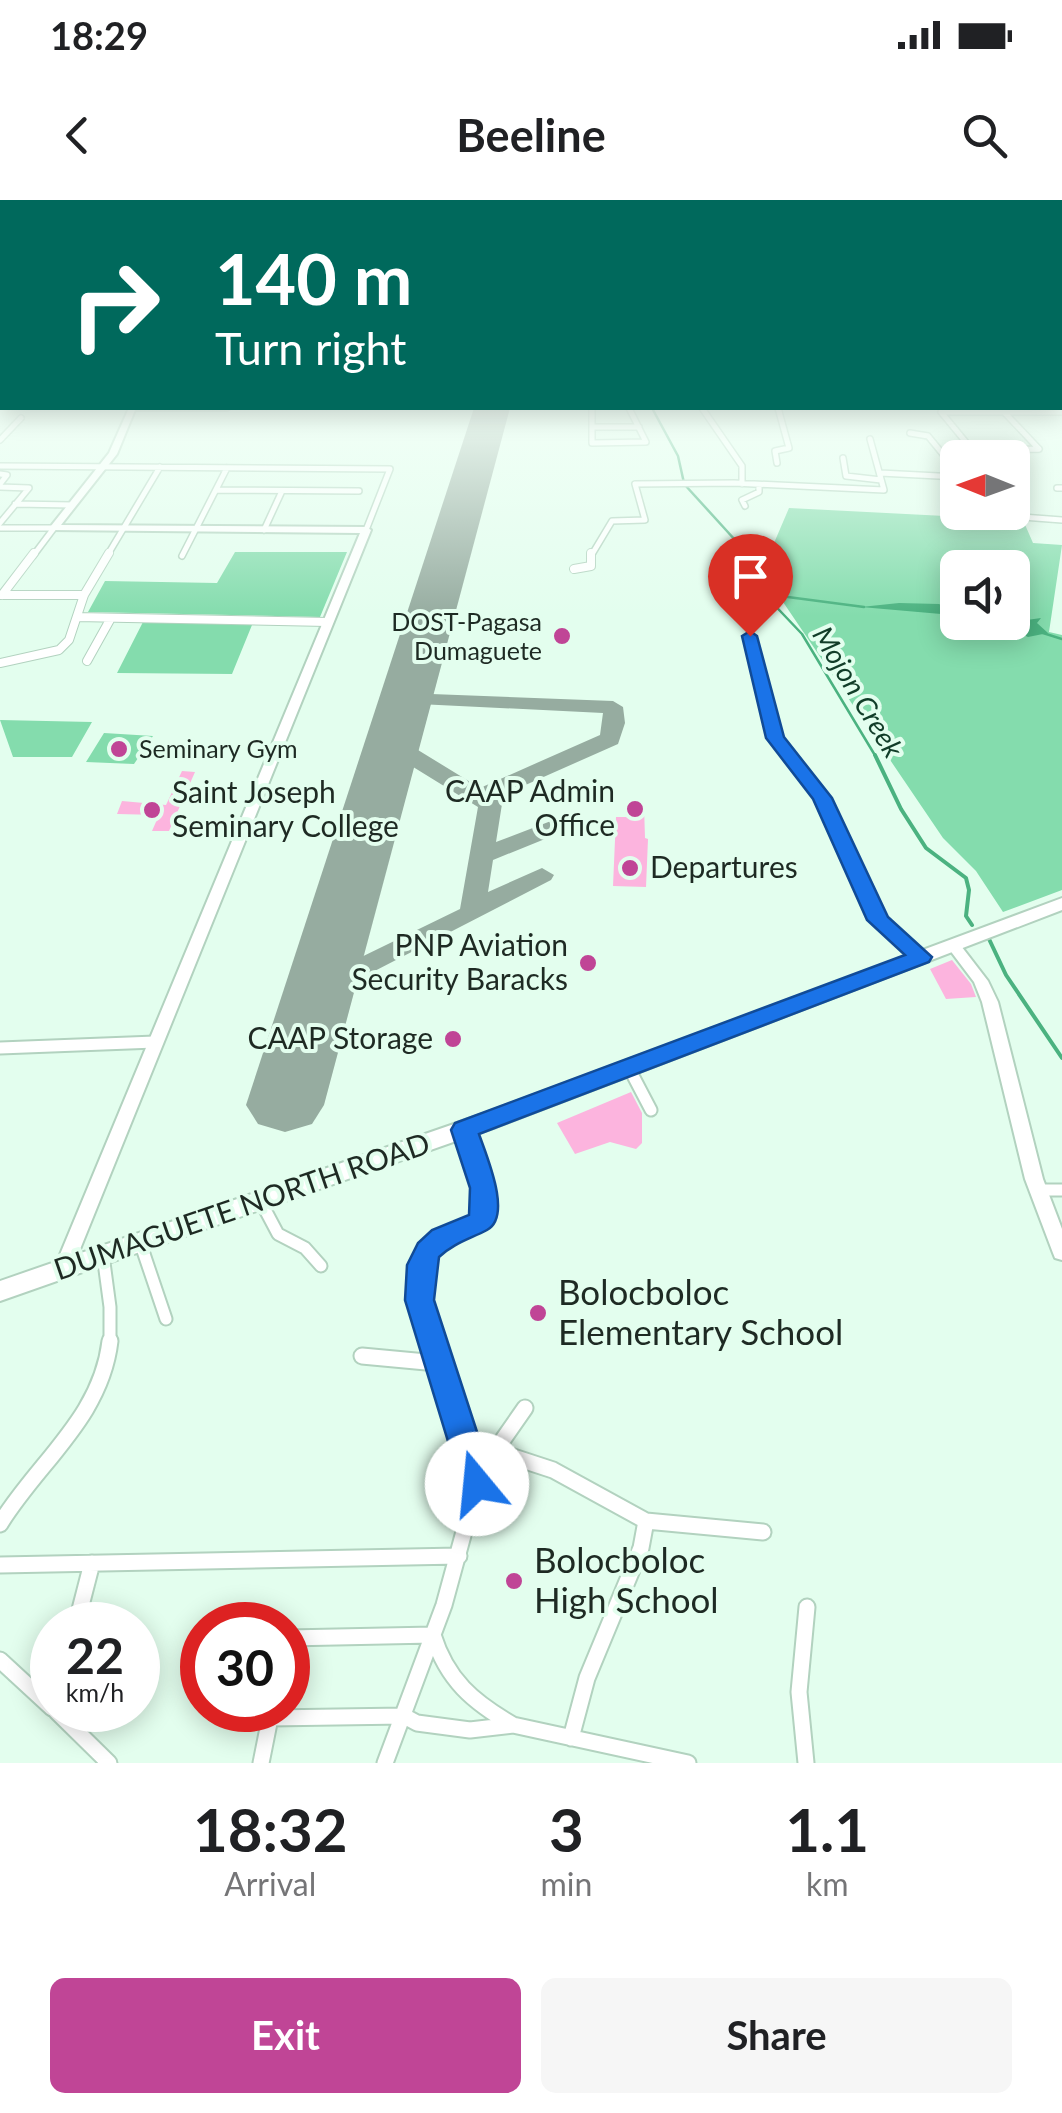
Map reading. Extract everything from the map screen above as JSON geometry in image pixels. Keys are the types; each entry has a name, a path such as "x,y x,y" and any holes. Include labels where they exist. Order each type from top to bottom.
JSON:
{"highway":[{"name":"DUMAGUETE NORTH ROAD","path":"0,1291 464,1130 1062,904"}],"street":[{"path":"0,526 28,488 0,485 5,471 39,470"},
{"path":"1,595 100,470"},
{"path":"0,663 59,650 76,628 84,595 159,470"},
{"path":"182,556 226,470"},
{"path":"62,1269 389,470"},
{"path":"742,470 742,484"},
{"path":"845,470 846,476 940,476"},
{"path":"574,570 592,566 591,550 612,522 645,520 635,484 884,490 878,470"},
{"path":"745,506 742,500 759,492 759,487"},
{"path":"217,490 359,491"},
{"path":"264,530 282,491"},
{"path":"15,504 72,505"},
{"path":"1030,517 1062,520"},
{"path":"0,526 366,530"},
{"path":"1,595 84,595"},
{"path":"77,617 327,622"},
{"path":"87,661 111,618"},
{"path":"750,636 775,738 822,798 878,920 921,957"},
{"path":"953,945 981,981 990,1002 1038,1190 1062,1253"},
{"path":"0,1048 155,1042"},
{"path":"629,1068 651,1110"},
{"path":"385,1763 459,1556 477,1484 420,1300 421,1265 428,1250 442,1238 483,1220 484,1188 464,1130"},
{"path":"1038,1190 1062,1190"},
{"path":"260,1200 278,1234 305,1248 321,1266"},
{"path":"140,1242 166,1319"},
{"path":"0,1524 98,1392 111,1333 109,1284 102,1256"},
{"path":"362,1356 437,1363"},
{"path":"475,1468 495,1451 525,1408"},
{"path":"495,1451 553,1470 646,1521 762,1532"},
{"path":"571,1738 587,1678 641,1548 646,1521"},
{"path":"0,1565 287,1562 400,1554 459,1556"},
{"path":"82,1602 92,1563"},
{"path":"806,1763 798,1692 807,1606"},
{"path":"310,1637 433,1634"},
{"path":"433,1634 443,1671 472,1701 512,1725 688,1763"},
{"path":"0,1660 30,1687"},
{"path":"310,1715 404,1716 417,1724 470,1730 512,1725"},
{"path":"77,1732 108,1763"},
{"path":"260,1763 267,1732"}],"shaded area":[{"path":"789,508 940,516 940,530 1027,530 1033,543 1062,545 1049,632 1062,635 1062,890 1003,912 976,871 943,838 762,571"},
{"path":"235,552 347,552 320,617 88,612 105,581 217,583"},
{"path":"939,604 940,614 861,607"},
{"path":"1041,618 1037,623 1048,633 1030,637 1030,620"},
{"path":"143,622 252,625 232,674 117,673"},
{"path":"0,720 92,722 72,757 13,757"},
{"name":"Seminary Gym","path":"104,733 153,736 134,764 86,762"}],"building":[{"path":"182,771 195,772 169,831 152,831 159,815 117,814 122,801 166,805"},
{"name":"Departures","path":"627,805 644,806 648,839 646,887 613,886 616,817 626,817"},
{"path":"952,960 976,997 946,999 930,969"},
{"path":"631,1092 642,1113 642,1143 636,1149 610,1142 575,1154 557,1123"}],"waterway":[{"name":"Mojon Creek","path":"681,470 684,483"},
{"name":"Mojon Creek","path":"685,485 736,541 764,594 802,634 876,757"},
{"path":"765,594 864,607"},
{"path":"1043,633 1062,639"},
{"name":"Mojon Creek","path":"876,757 901,809 926,848 966,878 966,916 972,925"},
{"name":"Mojon Creek","path":"989,939 1006,975 1062,1058"}],"taxiway":[{"path":"405,699 613,707 610,739 478,797"},
{"path":"392,744 478,797"},
{"path":"320,988 472,913 490,804 478,797"},
{"path":"482,856 564,823"},
{"path":"473,910 542,875"}],"runway":[{"path":"285,1105 474,470"}],"place":[{"name":"DOST-Pagasa Dumaguete","path":"562,636"},
{"name":"Seminary Gym","path":"119,749"},
{"name":"CAAP Admin Office","path":"635,809"},
{"name":"Saint Joseph Seminary College","path":"152,810"},
{"name":"Departures","path":"630,868"},
{"name":"PNP Aviation Security Baracks","path":"588,963"},
{"name":"CAAP Storage","path":"453,1039"},
{"name":"Bolocboloc Elementary School","path":"538,1313"},
{"name":"Bolocboloc High School","path":"514,1581"}],"route":[{"path":"477,1484 420,1300 421,1265 428,1250 442,1238 483,1220 484,1188 464,1130 921,957 878,920 822,798 775,738 750,636"}]}
